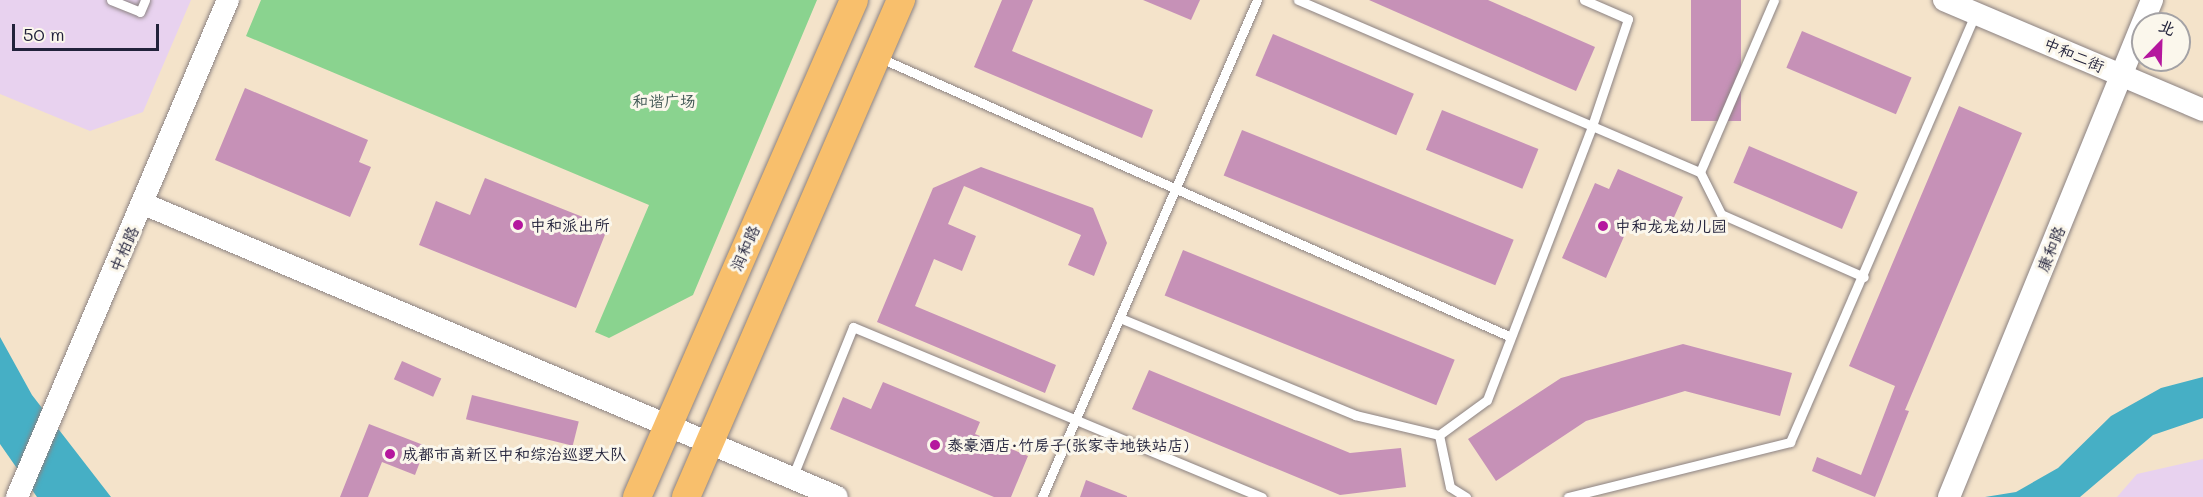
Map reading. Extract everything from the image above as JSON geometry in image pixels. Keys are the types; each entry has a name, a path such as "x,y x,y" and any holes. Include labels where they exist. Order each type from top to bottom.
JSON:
{"main road":[{"name":"润和路","path":"637,497 854,0"},
{"path":"686,497 901,0"}],"street":[{"name":"中柏路","path":"20,491 144,204 228,0"},
{"name":"中和二街","path":"1944,0 1977,7 2124,69 2203,110"},
{"name":"康和路","path":"1950,494 2152,0"},
{"name":"中和二街","path":"2124,69 2203,95"},
{"path":"144,204 837,497"}],"lane":[{"path":"111,0 140,12 145,0"},
{"path":"1042,497 1257,0"},
{"path":"1120,318 1355,415 1439,435 1487,400 1592,126 1628,20 1584,0"},
{"path":"1700,172 1774,0"},
{"path":"1304,1 1700,172 1721,214 1864,277"},
{"path":"1568,497 1790,442 1864,277 1977,7"},
{"path":"876,57 1511,337"},
{"path":"792,478 853,327 1262,497"},
{"path":"1439,435 1450,487 1466,497"}],"shaded area":[{"path":"0,0 191,0 143,112 90,131 0,94"},
{"path":"2203,459 2203,497 2117,497 2137,474"}],"green space":[{"name":"和谐广场","path":"261,0 817,0 693,295 609,338 595,332 649,205 246,36"}],"water":[{"path":"0,337 32,395 111,497 37,497 0,444"},
{"path":"2203,377 2203,418 2153,435 2080,497 1985,497 2016,492 2058,468 2111,416 2161,388"}],"building":[{"path":"1002,0 1033,0 1012,51 1153,110 1142,138 974,67"},
{"path":"1143,0 1200,0 1191,20"},
{"path":"1369,0 1488,0 1595,47 1576,91"},
{"path":"1691,0 1741,0 1741,121 1691,121"},
{"path":"1802,31 1912,77 1896,114 1786,68"},
{"path":"1273,34 1414,94 1396,135 1255,75"},
{"path":"245,88 368,140 359,162 371,167 350,217 215,160"},
{"path":"1959,106 2022,133 1905,410 1909,411 1875,497 1812,471 1817,457 1861,475 1895,386 1849,366"},
{"path":"1442,110 1538,149 1522,189 1426,150"},
{"path":"1242,130 1514,240 1495,285 1224,175"},
{"path":"1749,146 1858,192 1842,229 1733,183"},
{"path":"981,167 1093,208 1107,243 1094,276 1068,265 1081,235 964,186 948,224 976,236 962,271 934,259 915,306 1056,365 1045,393 877,322 933,188"},
{"name":"中和龙龙幼儿园","path":"1618,169 1683,197 1667,233 1632,218 1606,278 1562,258 1595,183 1609,189"},
{"path":"485,178 608,227 576,308 419,245 436,201 470,215"},
{"path":"1183,250 1455,360 1436,405 1165,295"},
{"path":"1683,344 1792,373 1780,416 1685,391 1586,421 1496,481 1468,439 1561,378"},
{"path":"402,361 441,378 433,397 394,379"},
{"path":"1149,370 1350,453 1401,448 1406,487 1340,495 1132,409"},
{"name":"泰豪酒店·竹房子(张家寺地铁站店)","path":"883,382 980,422 975,434 1028,456 1011,497 994,497 830,429 843,397 871,409"},
{"path":"472,395 579,422 573,446 466,419"},
{"name":"成都市高新区中和综治巡逻大队","path":"369,424 426,446 415,475 382,462 368,497 340,497"},
{"path":"1086,480 1127,496 1127,497 1080,497"}],"place":[{"name":"中和派出所","path":"518,225"},
{"name":"中和龙龙幼儿园","path":"1603,226"},
{"name":"泰豪酒店·竹房子(张家寺地铁站店)","path":"935,445"},
{"name":"成都市高新区中和综治巡逻大队","path":"390,454"}]}
